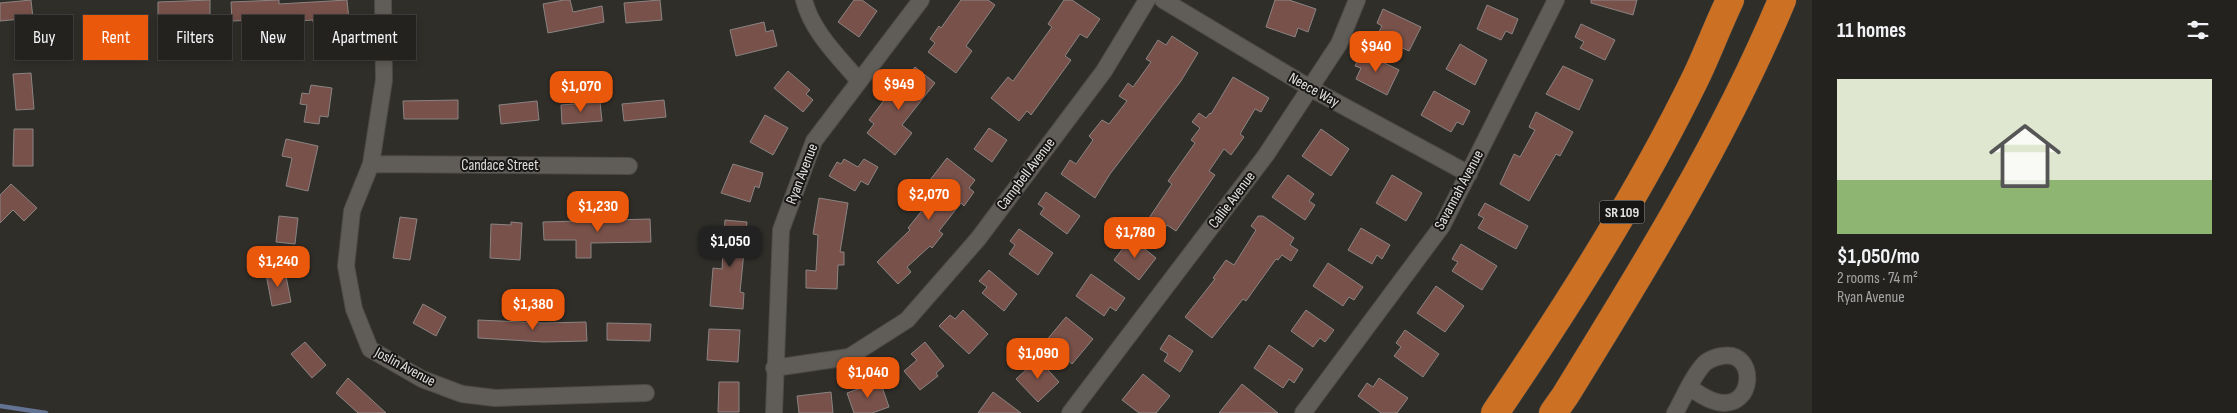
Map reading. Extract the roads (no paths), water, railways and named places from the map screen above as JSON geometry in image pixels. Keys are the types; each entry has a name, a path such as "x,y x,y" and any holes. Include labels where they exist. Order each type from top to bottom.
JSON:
{"highway":[{"name":"SR 109","path":"1495,413 1571,299 1630,197 1696,76 1730,0"},
{"name":"SR 109","path":"1553,413 1566,396 1684,201 1782,0"}],"street":[{"name":"Joslin Avenue","path":"383,0 384,80 371,164 352,211 346,266 354,310 370,349 422,379 462,394 495,398 646,393"},
{"path":"804,0 806,9 822,37 859,81"},
{"name":"Ryan Avenue","path":"774,413 774,368 781,230 814,141 921,0"},
{"name":"Campbell Avenue","path":"774,368 849,357 906,320 996,215 1104,71 1147,0"},
{"name":"Neece Way","path":"1163,0 1310,88 1469,174"},
{"name":"Callie Avenue","path":"1070,413 1266,155 1339,44 1357,0"},
{"name":"Savannah Avenue","path":"1303,413 1442,226 1556,0"},
{"name":"Candace Street","path":"371,164 629,166"},
{"path":"1675,413 1690,388"}],"waterway":[{"path":"0,406 46,413"}]}
